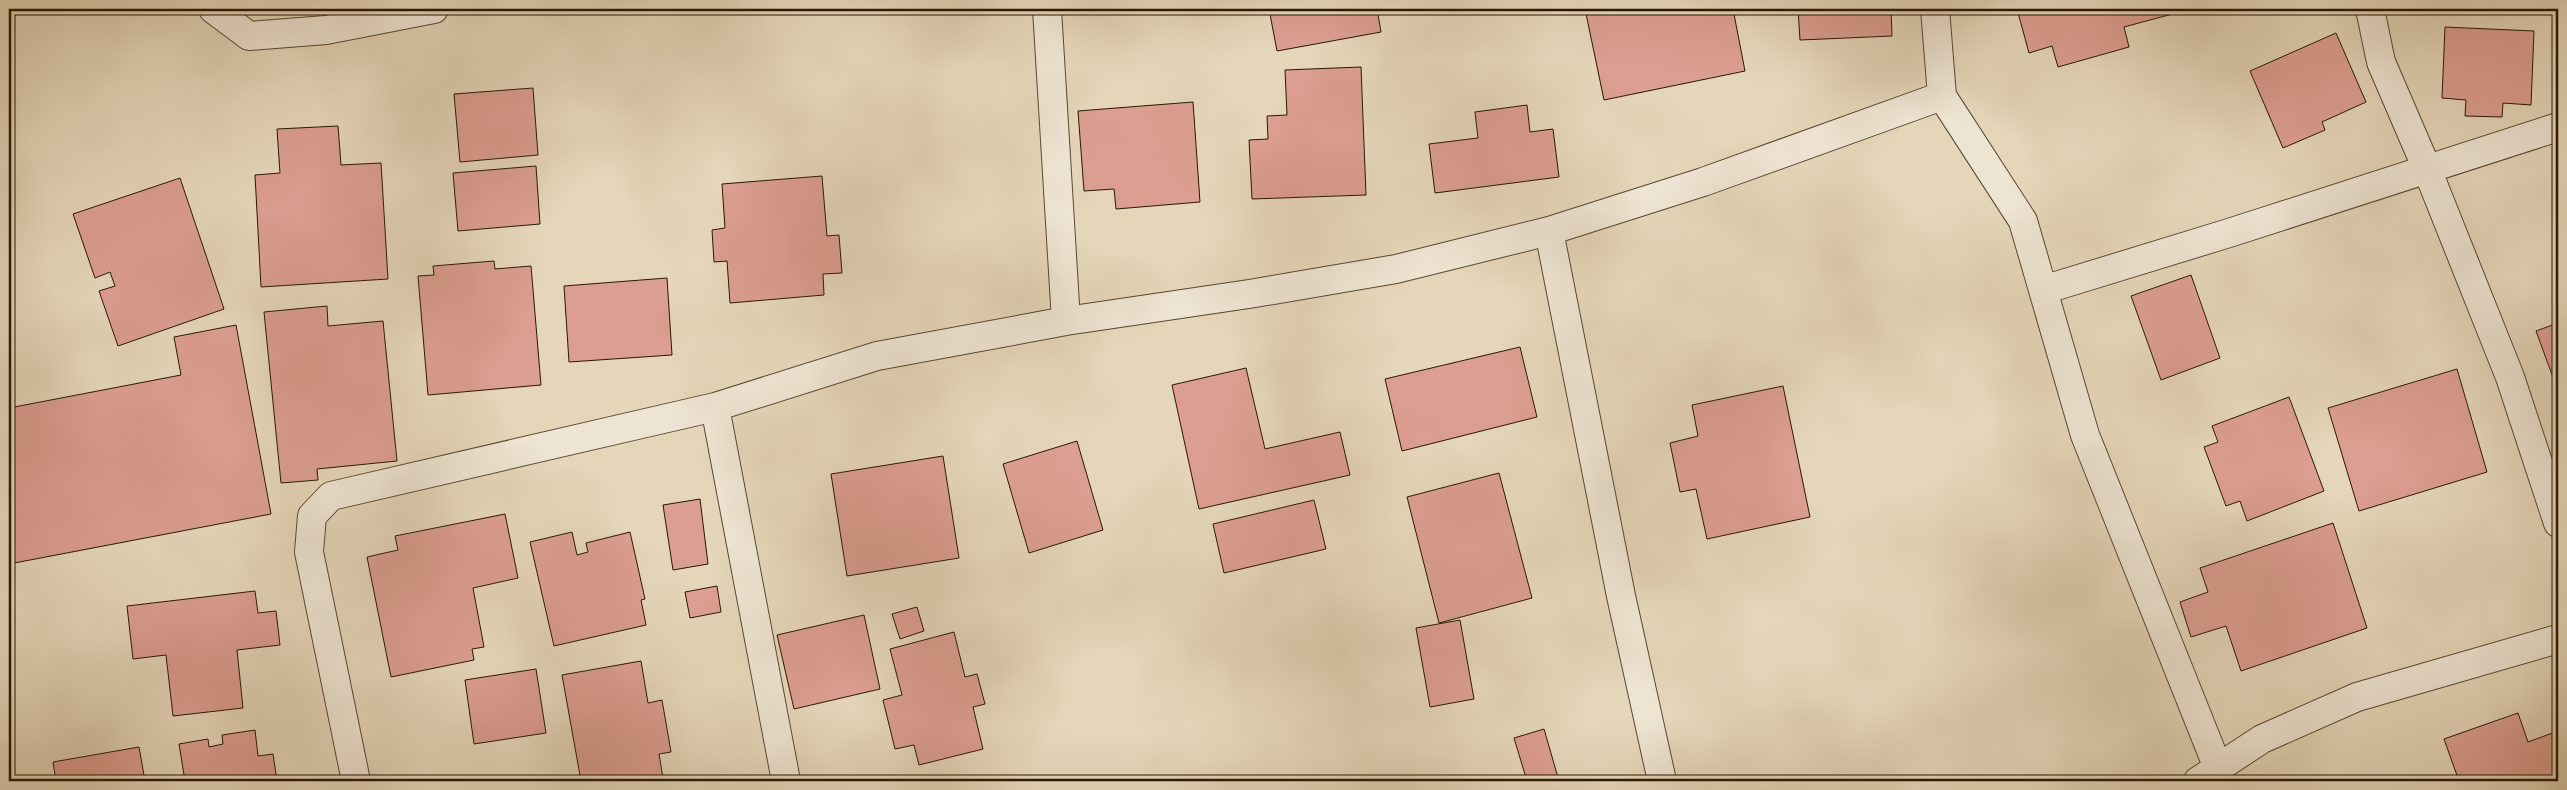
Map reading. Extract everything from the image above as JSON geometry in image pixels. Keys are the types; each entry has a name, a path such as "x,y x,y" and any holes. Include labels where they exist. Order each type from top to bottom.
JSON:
{"street":[{"path":"213,9 249,36 326,30 434,9"},
{"path":"1047,9 1066,320"},
{"path":"1936,9 1942,96 2023,221 2085,435 2208,774 2262,739 2357,697 2558,639"},
{"path":"2370,9 2381,62 2427,169 2510,377 2558,523"},
{"path":"356,781 309,552 312,516 331,496 715,407 878,356 1066,320 1249,294 1396,269 1549,231 1703,182 1942,96"},
{"path":"2043,290 2558,127"},
{"path":"1549,231 1621,596 1662,781"},
{"path":"715,407 786,781"}],"building":[{"path":"1269,9 1377,9 1381,32 1277,51"},
{"path":"1585,9 1733,9 1745,71 1604,100"},
{"path":"1798,9 1891,9 1892,36 1800,40"},
{"path":"2017,9 2175,9 2176,13 2124,27 2129,47 2058,67 2052,46 2029,53"},
{"path":"2542,9 2558,9 2558,14 2541,12"},
{"path":"2445,27 2534,31 2531,105 2503,103 2502,117 2465,116 2466,100 2442,98"},
{"path":"2336,33 2366,102 2322,122 2325,130 2283,148 2250,71"},
{"path":"1361,67 1366,195 1252,199 1249,140 1268,139 1267,116 1287,115 1285,70"},
{"path":"533,88 538,155 460,162 454,94"},
{"path":"1193,102 1200,202 1116,209 1114,189 1084,191 1078,111"},
{"path":"1527,105 1530,132 1553,129 1559,177 1435,193 1429,144 1478,138 1475,112"},
{"path":"338,126 341,165 381,163 388,279 261,287 255,175 280,173 277,129"},
{"path":"536,166 540,224 458,231 453,173"},
{"path":"822,176 827,236 839,235 842,273 823,274 824,295 730,303 727,261 714,262 712,230 725,228 722,184"},
{"path":"180,178 224,309 118,346 99,291 115,286 110,272 95,278 73,214"},
{"path":"494,261 495,269 531,266 541,385 428,395 418,276 434,275 433,266"},
{"path":"2191,275 2220,358 2161,380 2131,296"},
{"path":"667,278 672,355 569,362 564,286"},
{"path":"327,306 328,326 383,321 397,461 317,469 318,480 281,483 264,312"},
{"path":"2558,323 2558,391 2536,331"},
{"path":"236,325 271,514 9,564 9,408 181,375 174,337"},
{"path":"1520,347 1537,417 1402,451 1385,379"},
{"path":"1246,368 1265,449 1340,432 1350,475 1199,509 1172,385"},
{"path":"2457,369 2487,472 2359,511 2328,408"},
{"path":"1783,386 1810,517 1707,539 1696,489 1680,492 1670,443 1698,436 1692,405"},
{"path":"2289,397 2324,491 2247,521 2240,501 2226,506 2204,447 2218,442 2212,426"},
{"path":"1077,441 1103,530 1029,553 1003,464"},
{"path":"943,456 959,558 847,576 831,474"},
{"path":"1499,473 1532,598 1439,623 1407,497"},
{"path":"700,499 708,564 673,570 663,505"},
{"path":"1314,500 1326,549 1224,573 1213,524"},
{"path":"505,514 518,578 473,588 484,647 472,649 474,660 391,677 367,557 398,550 395,536"},
{"path":"2333,523 2367,628 2241,671 2226,626 2191,637 2180,602 2208,592 2200,568"},
{"path":"572,532 577,555 588,552 586,543 630,532 645,599 641,600 646,625 554,646 530,542"},
{"path":"717,586 721,612 690,618 685,592"},
{"path":"255,591 258,613 276,611 280,645 237,650 243,708 173,716 166,655 133,659 127,606"},
{"path":"917,607 924,631 900,639 892,614"},
{"path":"864,615 880,689 794,709 777,635"},
{"path":"1460,620 1474,699 1430,707 1416,628"},
{"path":"954,632 965,677 977,674 985,704 973,707 983,749 919,765 914,745 895,749 883,700 902,695 890,649"},
{"path":"641,661 648,703 662,700 671,752 659,754 663,778 644,781 581,781 562,675"},
{"path":"536,669 546,733 474,744 465,680"},
{"path":"2518,713 2528,742 2558,731 2558,781 2459,781 2444,739"},
{"path":"1544,729 1559,781 1527,781 1514,738"},
{"path":"255,730 258,756 273,754 277,781 185,781 179,744 208,739 209,747 223,744 222,735"},
{"path":"139,747 145,781 56,781 53,762"}]}
